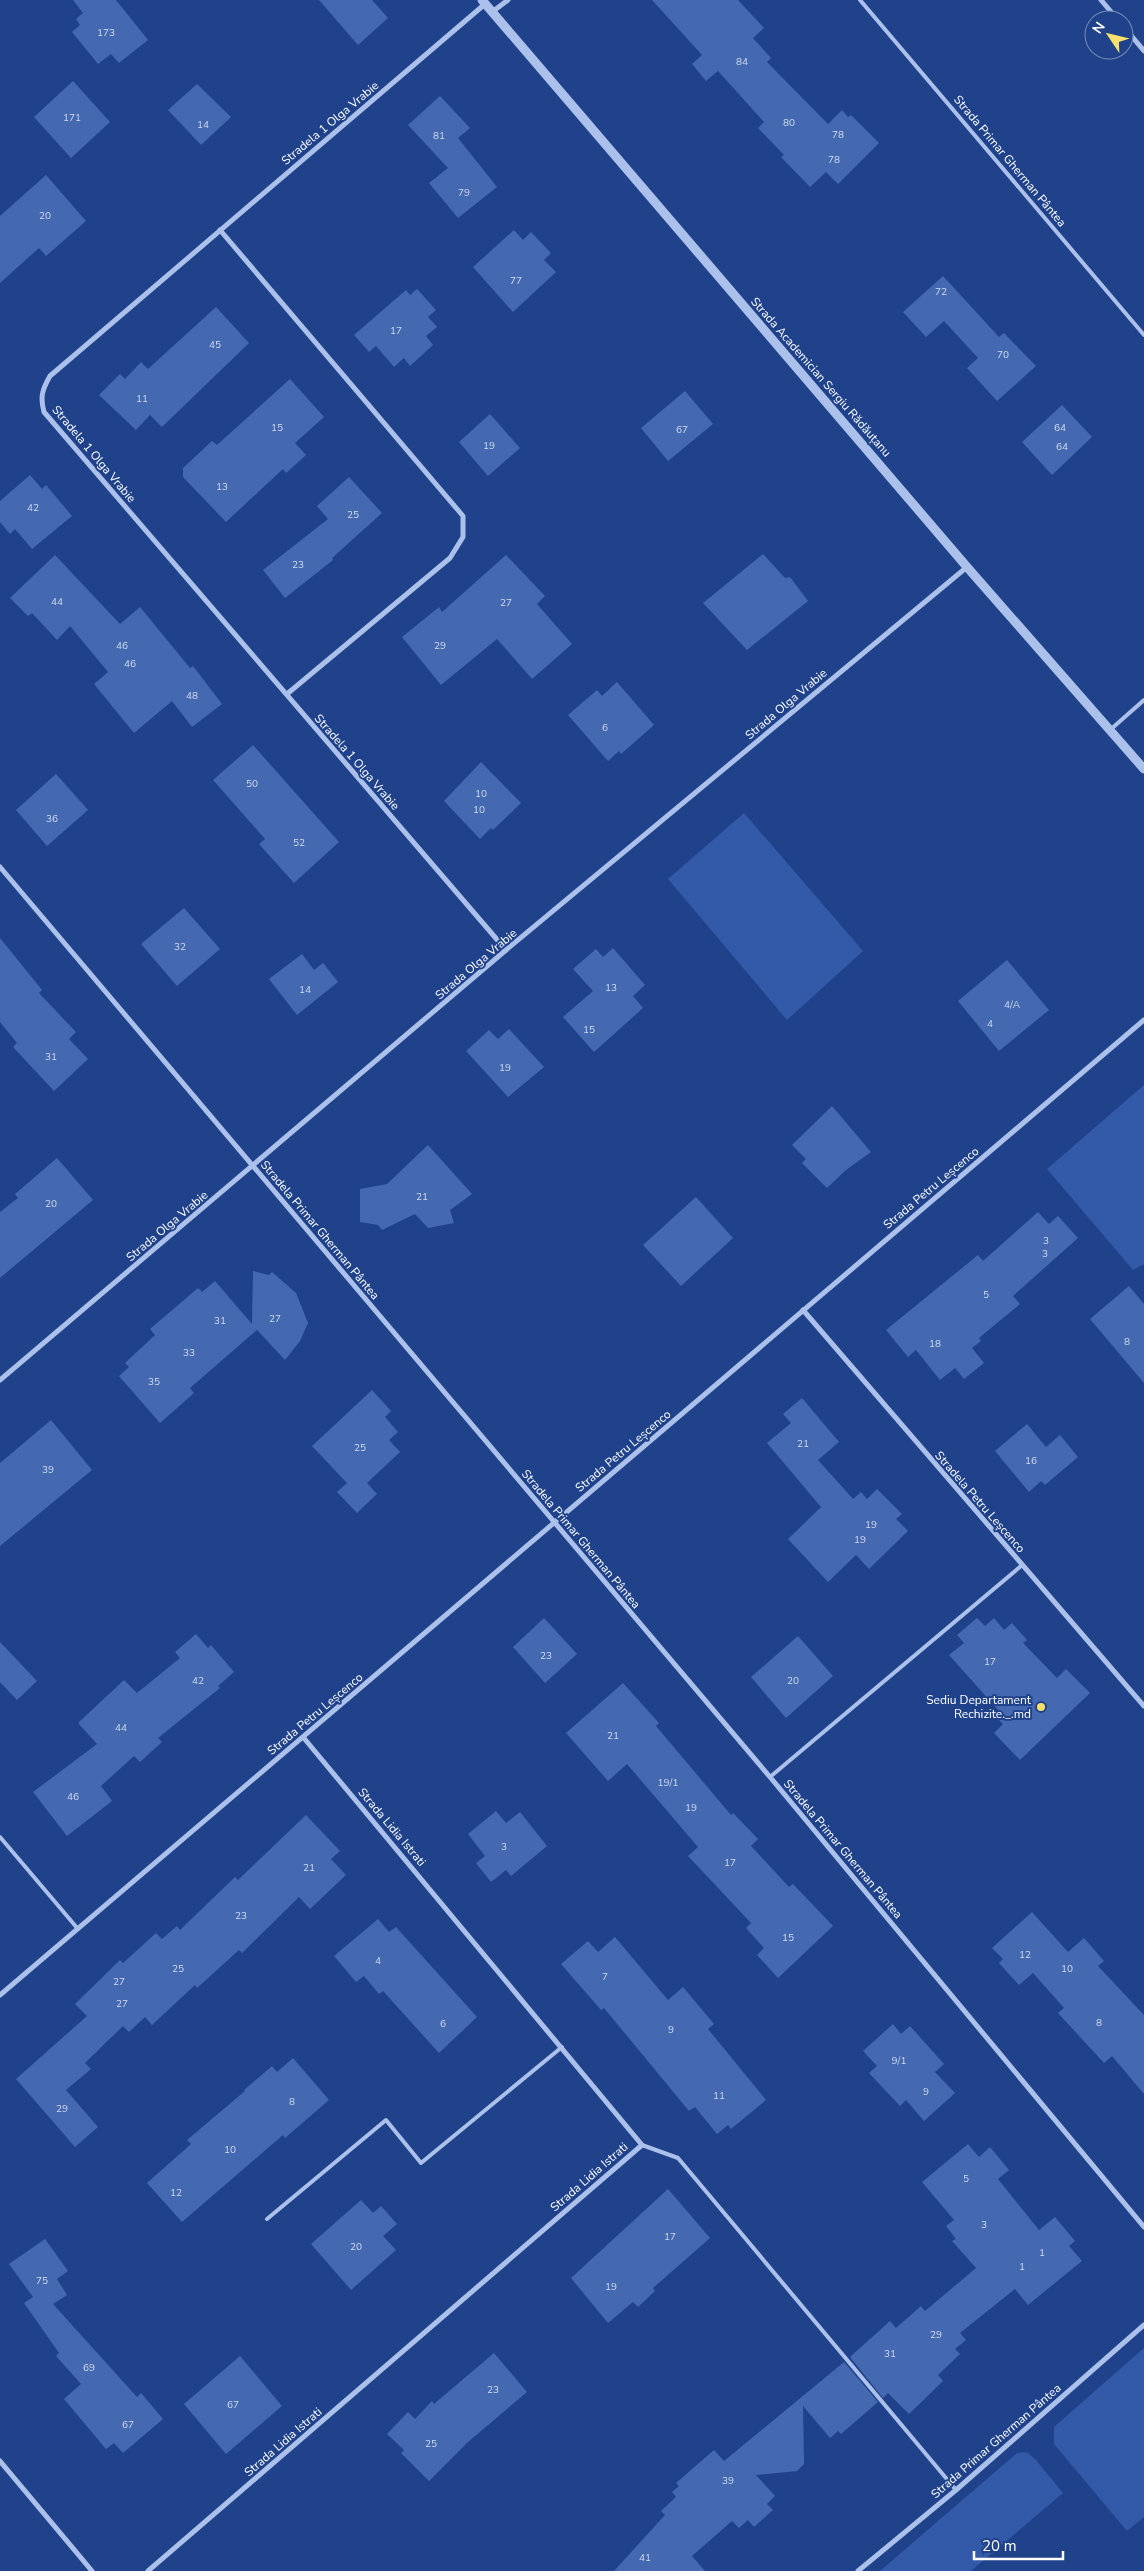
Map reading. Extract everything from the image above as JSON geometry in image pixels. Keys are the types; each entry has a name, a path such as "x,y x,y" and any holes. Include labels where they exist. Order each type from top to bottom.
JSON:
{"street":[{"path":"492,12 508,0"},
{"path":"1101,0 1110,10"},
{"name":"Strada Academician Sergiu Rădăuțanu","path":"484,2 967,566 1144,769"},
{"name":"Stradela 1 Olga Vrabie","path":"484,2 50,376 42,392 41,402 44,412 506,950"},
{"path":"1134,40 1144,51"},
{"path":"220,230 463,516 463,537 450,558 286,694"},
{"name":"Strada Olga Vrabie","path":"2,1378 506,950 967,566"},
{"name":"Stradela Primar Gherman Pântea","path":"0,867 770,1777 1144,2227"},
{"name":"Strada Petru Leșcenco","path":"0,1994 1144,1020"},
{"name":"Stradela Petru Leșcenco","path":"803,1310 1021,1566 1144,1706"},
{"path":"0,1371 2,1378"},
{"name":"Strada Lidia Istrati","path":"148,2571 642,2145 303,1737"},
{"name":"Strada Primar Gherman Pântea","path":"858,2571 956,2490 1144,2325"},
{"path":"0,2461 92,2571"}],"lane":[{"name":"Strada Primar Gherman Pântea","path":"860,0 1144,335"},
{"path":"1110,730 1144,700"},
{"path":"770,1777 1021,1566"},
{"path":"0,1837 78,1928"},
{"path":"267,2219 386,2120 421,2163 562,2047"},
{"path":"642,2145 678,2158 956,2490"}],"shaded area":[{"path":"744,813 863,951 787,1020 668,879"},
{"path":"1144,1085 1144,1264 1133,1270 1047,1169"},
{"path":"1144,2348 1144,2517 1127,2531 1054,2444 1054,2427"},
{"path":"1027,2452 1063,2493 971,2571 880,2571 1017,2453"}],"building":[{"path":"73,0 116,0 148,40 119,63 111,54 98,64 72,32 80,25 76,19 83,13"},
{"path":"319,0 372,0 388,18 358,45"},
{"path":"652,0 738,0 764,28 753,38 771,58 767,62 828,124 842,110 848,117 851,115 879,143 838,184 826,172 810,187 781,157 784,155 758,128 764,122 718,71 706,81 692,64 702,55"},
{"path":"73,81 110,122 71,158 34,117"},
{"path":"197,84 231,117 201,145 168,110"},
{"path":"440,96 470,128 458,138 497,187 458,218 429,183 448,168 408,125"},
{"path":"46,175 86,221 46,256 39,248 0,283 0,216"},
{"path":"514,230 523,240 531,232 551,253 544,260 556,272 513,312 473,267"},
{"path":"943,276 999,337 1004,333 1036,366 997,401 967,368 978,358 944,321 926,337 903,312"},
{"path":"417,289 436,310 428,317 437,327 426,336 433,345 410,366 404,358 394,367 376,346 369,352 354,335 406,290 410,295"},
{"path":"216,307 249,343 162,427 150,415 136,430 99,395 120,374 125,379 141,362 148,369"},
{"path":"290,379 324,417 295,443 306,455 286,473 283,469 226,522 183,477 183,468 212,441 217,445"},
{"path":"685,391 713,424 668,461 641,428"},
{"path":"1062,405 1092,437 1052,475 1022,442"},
{"path":"490,414 520,448 488,476 459,442"},
{"path":"30,475 42,489 46,485 72,516 32,549 15,529 10,534 0,522 0,501"},
{"path":"349,477 382,513 332,558 333,560 285,598 263,570 328,519 317,506"},
{"path":"763,554 785,578 790,577 808,601 747,650 703,603"},
{"path":"55,555 120,624 140,607 190,668 193,666 222,704 192,727 172,701 134,733 94,684 108,672 70,626 57,640 32,613 28,616 10,598"},
{"path":"506,555 545,596 537,604 572,644 532,679 497,639 441,685 402,637 439,607 442,612"},
{"path":"617,682 654,725 621,754 619,751 608,761 568,715 597,690 602,696"},
{"path":"253,745 339,842 294,883 259,844 265,839 213,780"},
{"path":"481,762 521,803 493,830 491,828 480,839 444,801"},
{"path":"56,774 88,810 47,846 16,810"},
{"path":"184,908 220,949 177,986 141,944"},
{"path":"0,938 42,990 39,993 76,1032 69,1039 88,1059 54,1091 13,1047 17,1043 0,1022"},
{"path":"613,948 645,985 633,996 643,1008 594,1052 563,1017 593,991 573,969 596,949 603,957"},
{"path":"302,954 314,970 323,963 338,982 297,1015 269,979"},
{"path":"1007,960 1049,1010 999,1051 958,1001"},
{"path":"509,1029 544,1067 508,1097 466,1051 489,1030 498,1039"},
{"path":"832,1106 871,1152 846,1170 827,1188 802,1163 806,1159 792,1145"},
{"path":"428,1145 472,1194 450,1210 454,1223 428,1228 415,1214 382,1230 378,1225 360,1222 360,1189 387,1184"},
{"path":"57,1158 93,1200 0,1278 0,1212 18,1198 15,1194"},
{"path":"696,1197 733,1238 681,1286 643,1245"},
{"path":"1038,1212 1049,1224 1058,1216 1078,1238 1013,1296 1020,1304 979,1338 981,1341 972,1348 984,1363 964,1379 955,1368 940,1380 916,1350 908,1357 886,1330 978,1255 983,1261"},
{"path":"253,1271 269,1275 272,1272 296,1293 308,1323 300,1341 285,1360 257,1330 190,1388 194,1393 160,1423 119,1376 129,1367 125,1363 155,1335 150,1329 198,1288 202,1292 215,1281 252,1324"},
{"path":"1129,1286 1144,1304 1144,1383 1090,1319"},
{"path":"372,1390 391,1411 385,1417 398,1432 389,1440 400,1452 367,1483 377,1494 357,1513 337,1492 347,1483 312,1446"},
{"path":"802,1398 839,1442 818,1460 853,1499 861,1492 867,1499 877,1489 902,1514 896,1519 908,1531 869,1569 856,1555 828,1582 788,1539 821,1507 767,1443 791,1423 783,1414"},
{"path":"51,1420 92,1470 0,1546 0,1463"},
{"path":"1027,1424 1046,1447 1060,1435 1078,1457 1045,1485 1041,1481 1029,1492 995,1451"},
{"path":"544,1618 577,1654 545,1683 513,1647"},
{"path":"977,1618 985,1626 994,1618 1004,1630 1012,1623 1027,1640 1023,1643 1057,1678 1066,1669 1090,1693 1020,1760 994,1733 1003,1724 995,1716 1000,1712 949,1655 964,1643 957,1635"},
{"path":"196,1634 208,1648 211,1645 234,1672 218,1686 220,1688 158,1738 162,1742 140,1762 134,1756 101,1786 112,1801 67,1836 33,1792 97,1744 78,1723 124,1680 137,1693 180,1658 175,1652"},
{"path":"798,1636 833,1676 786,1718 751,1677"},
{"path":"0,1642 37,1681 17,1700 0,1682"},
{"path":"623,1683 659,1723 656,1726 731,1815 733,1813 758,1839 751,1846 789,1887 793,1884 833,1926 778,1978 757,1955 764,1948 746,1928 751,1923 688,1856 698,1847 627,1764 608,1781 566,1733"},
{"path":"496,1811 506,1823 520,1812 547,1846 511,1876 506,1870 491,1882 476,1863 485,1856 468,1834"},
{"path":"306,1815 340,1851 331,1859 346,1875 310,1909 299,1897 242,1953 239,1950 197,1988 195,1985 152,2025 145,2017 129,2032 123,2026 85,2063 91,2069 66,2090 98,2127 75,2147 16,2079 87,2016 75,2004 120,1960 123,1963 156,1933 162,1939 177,1926 180,1930 235,1877 238,1880"},
{"path":"1032,1912 1068,1952 1084,1938 1104,1961 1098,1966 1144,2015 1144,2094 1112,2056 1104,2063 1058,2013 1064,2008 1033,1973 1019,1985 999,1963 1003,1959 992,1948"},
{"path":"378,1919 389,1932 396,1927 477,2017 439,2053 383,1991 379,1994 364,1976 356,1982 334,1956"},
{"path":"615,1937 668,2000 683,1987 714,2024 708,2029 766,2100 731,2129 728,2125 717,2134 695,2107 689,2111 604,2008 601,2010 561,1964 588,1941 598,1952"},
{"path":"893,2024 901,2034 910,2026 944,2064 935,2072 955,2093 924,2121 906,2100 900,2106 869,2073 877,2066 863,2051"},
{"path":"293,2058 329,2100 285,2138 283,2135 182,2222 147,2183 191,2144 187,2140 272,2066 277,2072"},
{"path":"968,2144 979,2157 990,2147 1009,2170 998,2179 1039,2230 1055,2217 1075,2241 1069,2246 1082,2261 1028,2305 1015,2289 960,2333 966,2340 955,2349 960,2354 938,2375 943,2381 909,2414 888,2393 883,2398 850,2357 890,2321 896,2328 921,2306 925,2311 976,2268 952,2241 956,2239 946,2226 954,2220 922,2182"},
{"path":"668,2189 710,2238 653,2288 655,2291 638,2307 633,2302 608,2323 571,2278"},
{"path":"361,2200 373,2213 381,2206 397,2224 383,2236 396,2250 351,2290 311,2244"},
{"path":"45,2239 68,2271 57,2279 67,2295 53,2304 137,2397 141,2393 163,2419 123,2453 114,2443 106,2449 64,2399 81,2384 56,2356 59,2353 24,2303 33,2297 9,2264"},
{"path":"494,2353 527,2392 468,2442 429,2481 401,2453 404,2450 387,2434 408,2412 415,2419 432,2401 434,2404"},
{"path":"240,2356 282,2406 226,2454 184,2404"},
{"path":"844,2362 878,2402 841,2434 838,2431 830,2438 803,2406 804,2464 797,2471 756,2475 775,2496 767,2504 773,2510 754,2527 748,2520 739,2528 732,2521 692,2556 705,2571 614,2571 665,2515 661,2511 676,2497 672,2492 679,2486 676,2483 714,2450 724,2461"}],"place":[{"name":"Sediu Departament Rechizite._.md","path":"1041,1707"}]}
